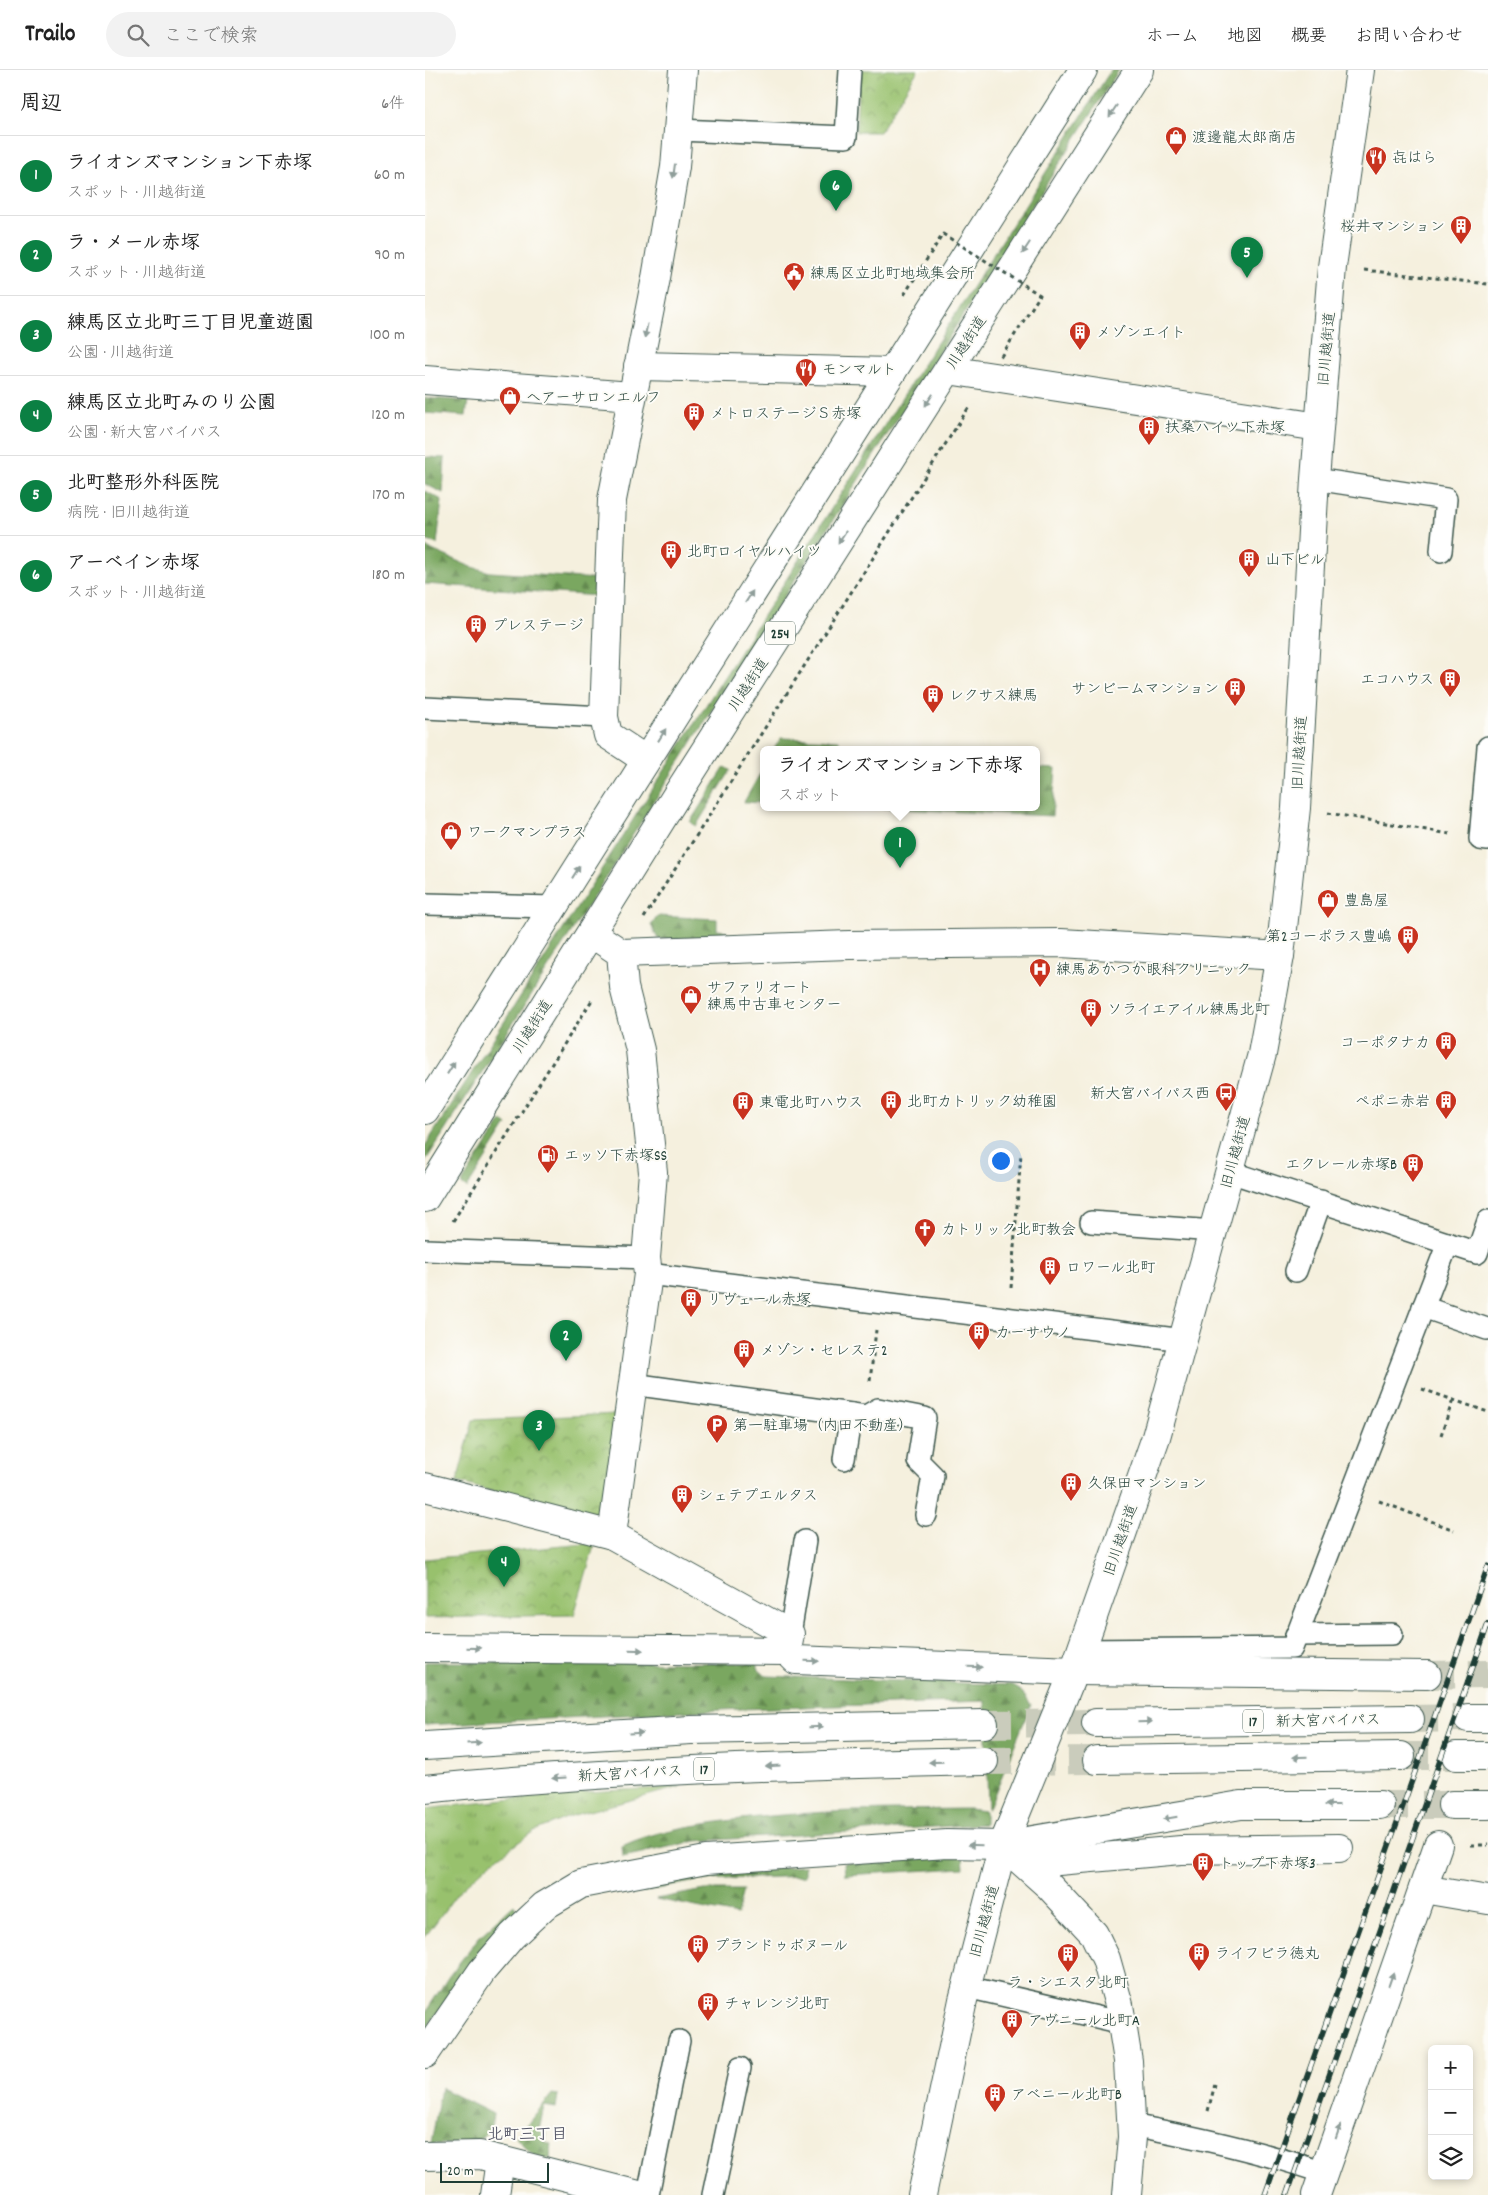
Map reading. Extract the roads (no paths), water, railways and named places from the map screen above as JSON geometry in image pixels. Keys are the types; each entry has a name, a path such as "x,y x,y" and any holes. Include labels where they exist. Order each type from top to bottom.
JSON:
{"main road":[{"path":"646,760 609,735 604,717 613,500 656,278 675,167 683,70"},
{"path":"425,1110 1083,70"},
{"name":"川越街道","path":"425,1198 1139,70"},
{"name":"旧川越街道","path":"922,2195 967,1987 1003,1845 1078,1660 1157,1437 1262,1054 1280,956 1296,808 1315,479 1332,266 1360,70"},
{"path":"639,366 892,372"},
{"path":"948,370 994,367 1319,427"},
{"path":"425,380 632,396"},
{"path":"591,933 621,953 849,945 1061,943 1280,956"},
{"path":"611,1535 647,1266 653,1172 640,1050 624,987 621,953"},
{"path":"425,1487 611,1535 788,1642 796,1660 1078,1660 1427,1675"},
{"path":"425,1648 788,1642"},
{"name":"新大宮バイパス","path":"1096,1723 1410,1719"},
{"path":"425,1746 691,1730 984,1724"},
{"path":"1097,1760 1401,1756"},
{"path":"1456,1756 1488,1756"},
{"name":"新大宮バイパス","path":"425,1789 635,1772 793,1765 985,1761"},
{"path":"425,2054 482,1971 512,1936 544,1906 581,1884 706,1860 947,1844 1003,1845 1241,1805 1380,1805"},
{"path":"1452,1805 1488,1805"},
{"path":"1003,1845 1049,1886 1093,1934 1106,1959 1123,2023 1128,2061 1131,2125 1127,2195"},
{"path":"1320,2184 1438,1845"},
{"path":"1025,1864 1181,1850 1339,1848"},
{"path":"1423,1889 1488,1900"},
{"path":"425,2156 480,2155 639,2195"},
{"path":"495,2195 500,2160"}],"lane":[{"path":"678,130 846,137 850,70"},
{"path":"1315,479 1446,499 1441,551"},
{"path":"425,708 604,717"},
{"path":"1484,839 1488,747"},
{"path":"425,904 554,907"},
{"path":"1230,1172 1477,1253 1488,1222"},
{"path":"1296,1271 1321,1201"},
{"path":"1091,1222 1214,1231"},
{"path":"1078,1660 1291,1648 1448,1243"},
{"path":"430,1251 647,1266 879,1302 1184,1340"},
{"path":"1423,1307 1487,1329"},
{"path":"632,1384 859,1415 878,1409 925,1418 918,1461 933,1476 926,1515"},
{"path":"844,1459 859,1415"},
{"path":"788,1642 805,1541"},
{"path":"1296,1635 1392,1634"},
{"path":"967,1987 1123,2023"},
{"path":"647,2195 679,2041"},
{"path":"713,2195 740,2068"},
{"path":"1131,2125 1211,2141 1278,2158 1320,2184"}],"tunnel":[{"path":"1427,1675 1488,1674"},
{"path":"1410,1719 1468,1718"},
{"path":"984,1724 1096,1723"},
{"path":"1401,1756 1456,1756"},
{"path":"984,1761 1097,1760"},
{"path":"1380,1805 1452,1805"}],"railway":[{"path":"1265,2195 1488,1566"},
{"path":"1287,2195 1488,1624"}],"place":[{"name":"渡邊龍太郎商店","path":"1176,156"},
{"name":"㐂はら","path":"1376,176"},
{"name":"アーベイン赤塚","path":"836,211"},
{"name":"桜井マンション","path":"1461,245"},
{"name":"北町整形外科医院","path":"1247,278"},
{"name":"練馬区立北町地域集会所","path":"794,292"},
{"name":"メゾンエイト","path":"1080,351"},
{"name":"モンマルト","path":"806,388"},
{"name":"ヘアーサロンエルフ","path":"510,416"},
{"name":"メトロステージＳ赤塚","path":"694,432"},
{"name":"扶桑ハイツ下赤塚","path":"1149,446"},
{"name":"北町ロイヤルハイツ","path":"671,570"},
{"name":"山下ビル","path":"1249,578"},
{"name":"プレステージ","path":"476,644"},
{"name":"エコハウス","path":"1450,698"},
{"name":"サンビームマンション","path":"1235,707"},
{"name":"レクサス練馬","path":"933,714"},
{"name":"ワークマンプラス","path":"451,851"},
{"name":"ライオンズマンション下赤塚","path":"900,868"},
{"name":"豊島屋","path":"1328,919"},
{"name":"第2コーポラス豊嶋","path":"1408,955"},
{"name":"練馬あかつか眼科クリニック","path":"1040,988"},
{"name":"サファリオート 練馬中古車センター","path":"691,1015"},
{"name":"ソライエアイル練馬北町","path":"1091,1028"},
{"name":"コーポタナカ","path":"1446,1061"},
{"name":"新大宮バイパス西","path":"1226,1112"},
{"name":"北町カトリック幼稚園","path":"891,1120"},
{"name":"ペポニ赤岩","path":"1446,1120"},
{"name":"東電北町ハウス","path":"743,1121"},
{"name":"エッソ下赤塚SS","path":"548,1174"},
{"name":"エクレール赤塚B","path":"1413,1183"},
{"name":"カトリック北町教会","path":"925,1248"},
{"name":"ロワール北町","path":"1050,1286"},
{"name":"リヴェール赤塚","path":"691,1318"},
{"name":"カーサウノ","path":"979,1351"},
{"name":"ラ・メール赤塚","path":"566,1361"},
{"name":"メゾン・セレステ2","path":"744,1369"},
{"name":"第一駐車場（内田不動産）","path":"717,1444"},
{"name":"練馬区立北町三丁目児童遊園","path":"539,1451"},
{"name":"久保田マンション","path":"1071,1502"},
{"name":"シェテプエルタス","path":"682,1514"},
{"name":"練馬区立北町みのり公園","path":"504,1587"},
{"name":"トップ下赤塚3","path":"1203,1882"},
{"name":"プランドゥボヌール","path":"698,1964"},
{"name":"ライフビラ徳丸","path":"1199,1972"},
{"name":"ラ・シエスタ北町","path":"1068,1973"},
{"name":"チャレンジ北町","path":"708,2022"},
{"name":"アヴニール北町A","path":"1012,2039"},
{"name":"アベニール北町B","path":"995,2113"}],"district":[{"name":"北町三丁目","path":"527,2133"}]}
